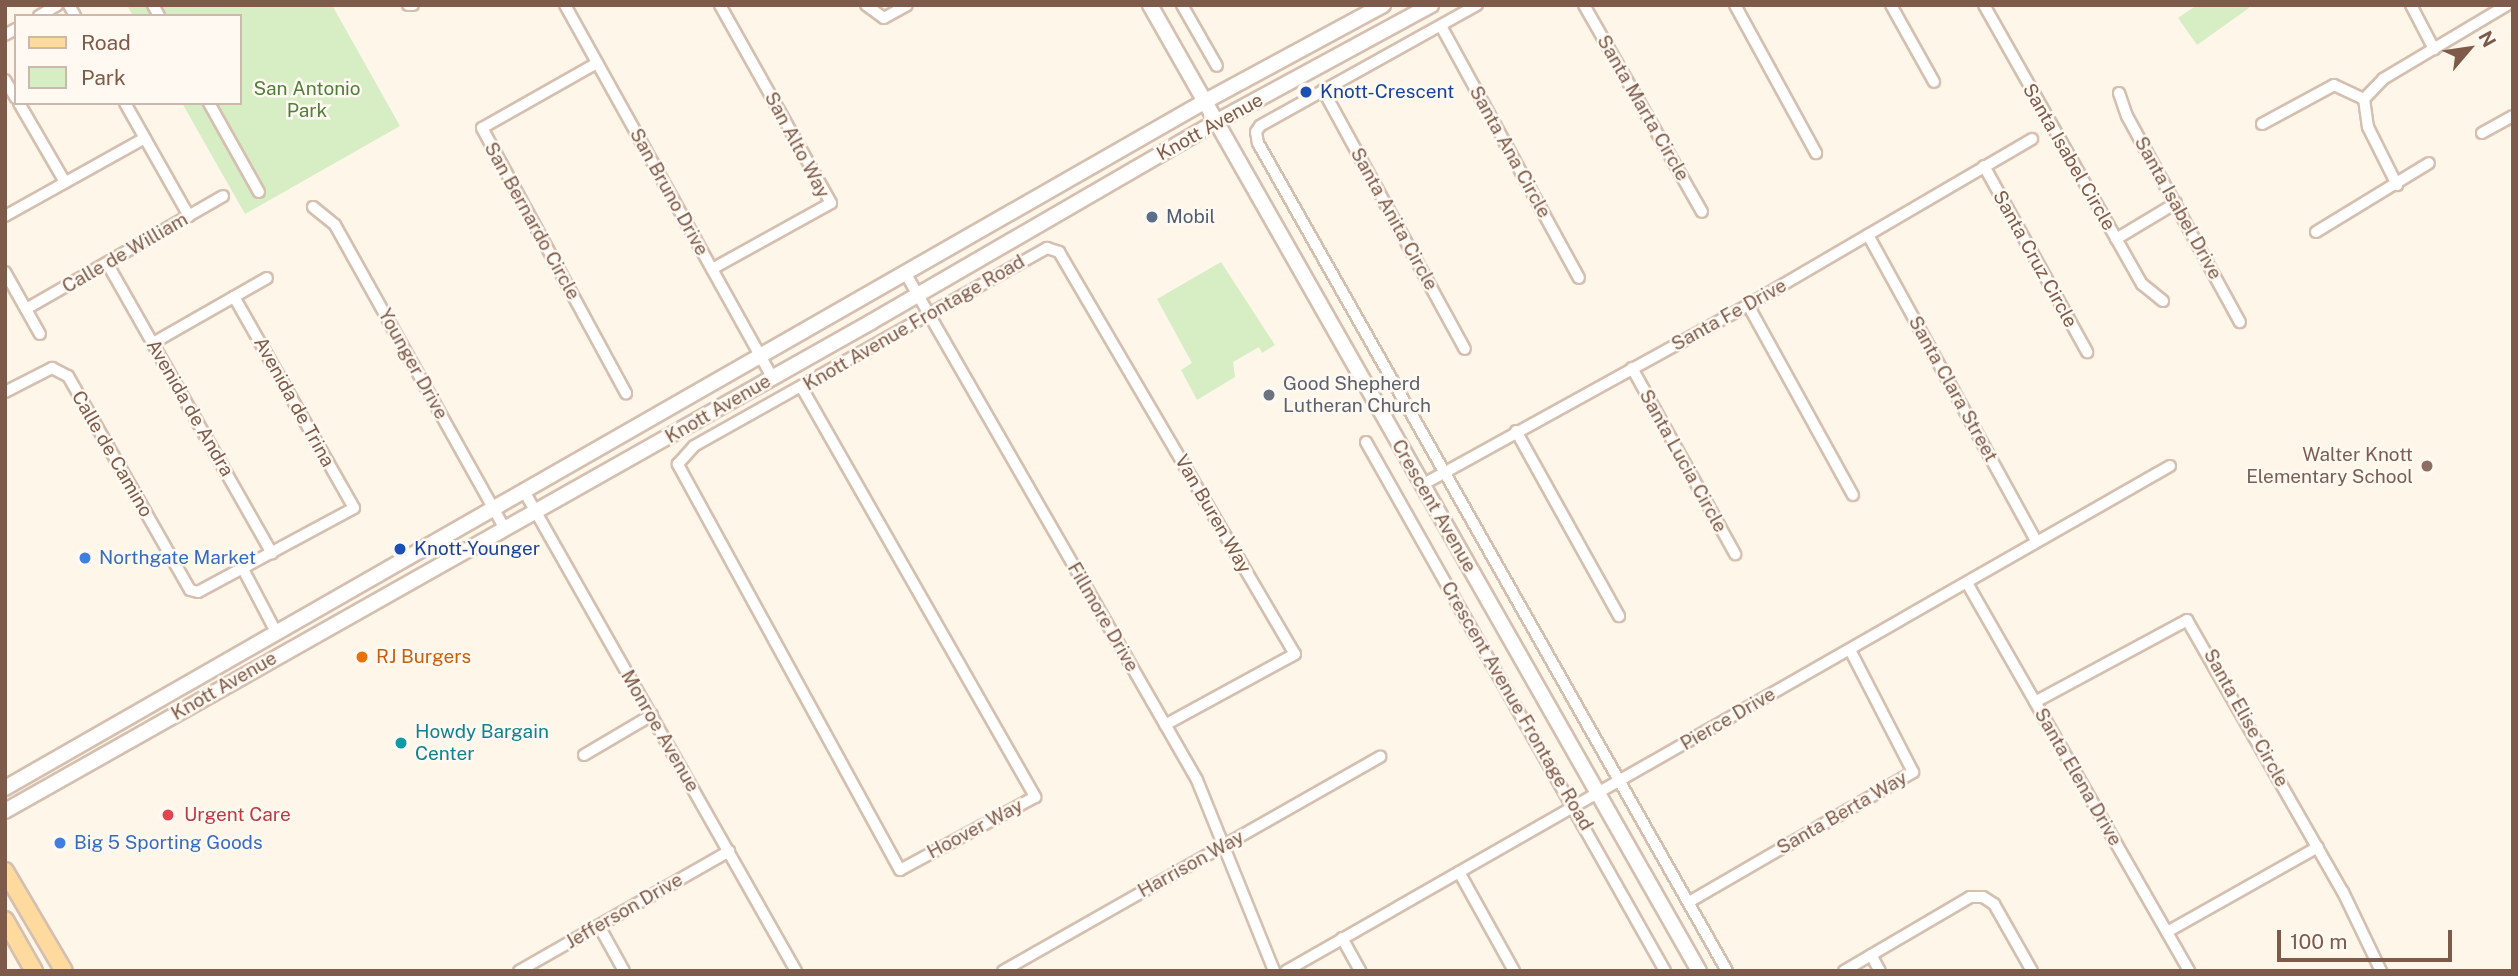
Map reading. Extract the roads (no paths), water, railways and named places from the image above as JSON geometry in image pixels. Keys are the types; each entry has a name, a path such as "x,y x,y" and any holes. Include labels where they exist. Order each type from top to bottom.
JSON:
{"main road":[{"name":"Crescent Avenue","path":"1150,5 1202,103 1699,971"},
{"name":"Knott Avenue","path":"5,788 275,630 906,276 1202,103 1383,5"},
{"name":"Knott Avenue","path":"5,811 286,650 773,378 1214,124 1431,5"},
{"path":"1025,207 1036,227"},
{"path":"275,630 286,650"},
{"path":"5,871 64,971"},
{"path":"5,920 34,971"}],"street":[{"name":"San Bruno Drive","path":"565,5 773,378"},
{"name":"San Alto Way","path":"712,269 831,203 720,5"},
{"path":"866,5 884,18 906,5"},
{"path":"1182,5 1217,66"},
{"path":"1323,90 1478,5"},
{"name":"Santa Marta Circle","path":"1584,5 1702,212"},
{"path":"1735,5 1816,153"},
{"path":"1891,5 1934,82"},
{"name":"Santa Isabel Circle","path":"1984,5 2142,284 2163,301"},
{"path":"2412,5 2434,49"},
{"path":"2364,99 2383,79 2507,5"},
{"name":"Santa Ana Circle","path":"1441,26 1579,278"},
{"name":"San Bernardo Circle","path":"597,63 482,128 626,393"},
{"path":"2262,124 2334,85 2364,99"},
{"name":"Crescent Avenue","path":"1323,90 1256,132 1727,971"},
{"name":"Santa Anita Circle","path":"1323,90 1465,349"},
{"name":"Santa Isabel Drive","path":"2119,93 2126,116 2240,322"},
{"path":"2364,99 2368,127 2398,185"},
{"path":"20,105 65,182"},
{"path":"126,105 189,216"},
{"path":"210,105 259,192"},
{"path":"2482,133 2513,116"},
{"path":"5,216 145,138"},
{"name":"Santa Fe Drive","path":"1422,485 1748,305 2032,139"},
{"path":"2316,232 2398,185 2428,163"},
{"name":"Santa Cruz Circle","path":"1984,166 2087,352"},
{"name":"Calle de William","path":"26,309 223,196"},
{"path":"2116,239 2176,203"},
{"name":"Younger Drive","path":"313,207 335,225 504,528"},
{"name":"Santa Clara Street","path":"1868,235 2037,542"},
{"name":"Knott Avenue Frontage Road","path":"680,474 682,456 694,446 1047,248 1055,249"},
{"name":"Van Buren Way","path":"1055,249 1295,654 1165,725"},
{"name":"Avenida de Andra","path":"107,263 272,553"},
{"path":"5,272 40,334"},
{"name":"Fillmore Drive","path":"906,276 1197,780 1274,971"},
{"path":"153,343 267,278"},
{"name":"Avenida de Trina","path":"234,297 354,508 272,553"},
{"path":"1748,305 1853,495"},
{"name":"Calle de Camino","path":"5,393 52,368 68,376 194,593 243,569"},
{"name":"Santa Lucia Circle","path":"1632,368 1735,554"},
{"name":"Hoover Way","path":"680,474 900,870 1035,797 802,387"},
{"path":"1516,431 1619,616"},
{"name":"Crescent Avenue Frontage Road","path":"1366,442 1665,971"},
{"name":"Pierce Drive","path":"1286,971 2170,466"},
{"name":"Monroe Avenue","path":"524,491 796,971"},
{"path":"272,553 243,569 275,630"},
{"name":"Santa Elena Drive","path":"1967,583 2189,971"},
{"name":"Santa Elise Circle","path":"2035,702 2187,620 2318,847 2381,971"},
{"name":"Santa Berta Way","path":"1689,902 1913,772 1850,650"},
{"path":"584,755 652,715"},
{"name":"Harrison Way","path":"1003,971 1380,757"},
{"path":"2167,932 2318,847"},
{"name":"Jefferson Drive","path":"519,971 729,851"},
{"path":"1459,872 1514,971"},
{"path":"1844,971 1970,897 1983,897 1994,904 2032,971"},
{"path":"599,926 624,971"},
{"path":"1342,938 1360,971"},
{"path":"1871,955 1880,971"}],"place":[{"name":"Knott-Crescent","path":"1306,92"},
{"name":"Mobil","path":"1152,217"},
{"name":"Good Shepherd Lutheran Church","path":"1269,395"},
{"name":"Walter Knott Elementary School","path":"2427,466"},
{"name":"Knott-Younger","path":"400,549"},
{"name":"Northgate Market","path":"85,558"},
{"name":"RJ Burgers","path":"362,657"},
{"name":"Howdy Bargain Center","path":"401,743"},
{"name":"Urgent Care","path":"168,815"},
{"name":"Big 5 Sporting Goods","path":"60,843"}],"park label":[{"name":"San Antonio Park","path":"307,100"}]}
